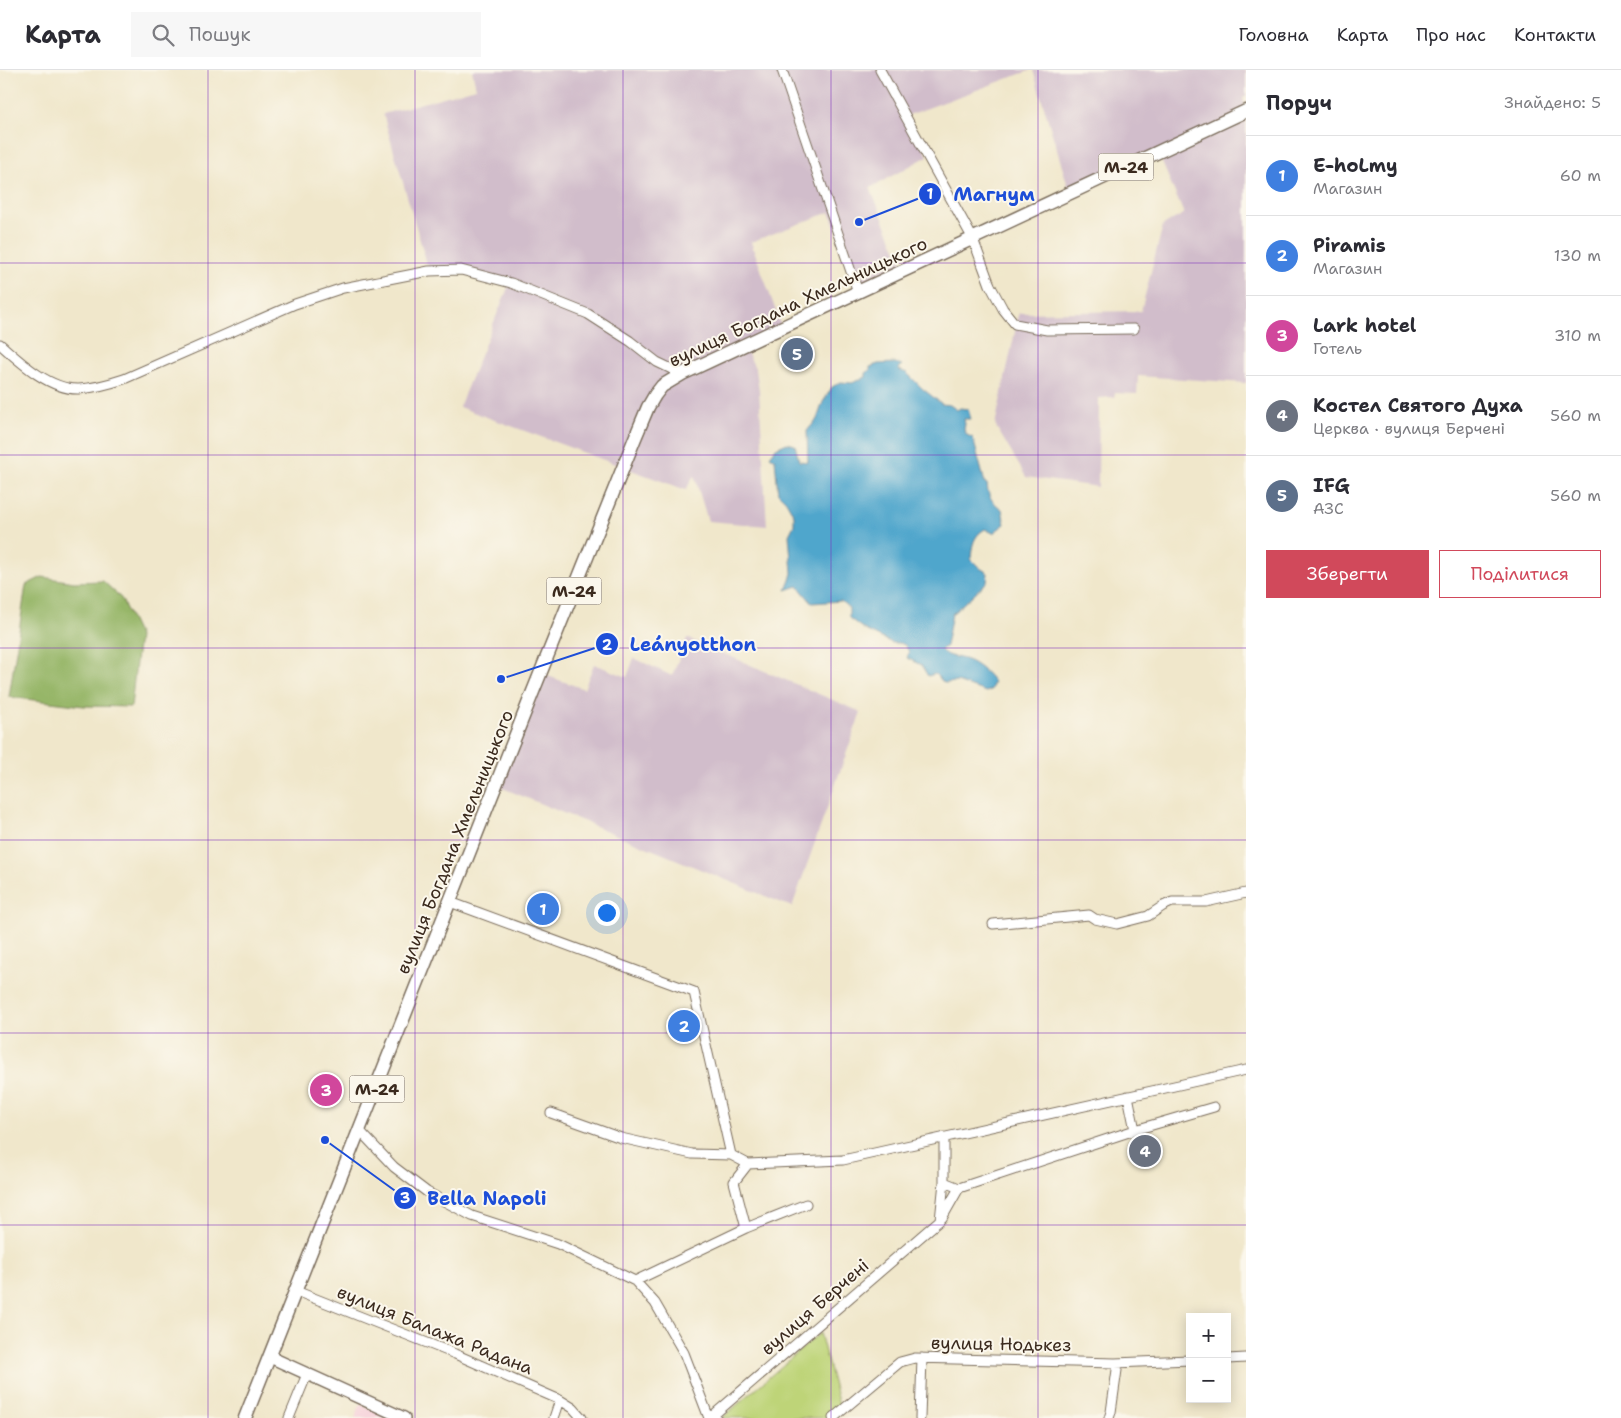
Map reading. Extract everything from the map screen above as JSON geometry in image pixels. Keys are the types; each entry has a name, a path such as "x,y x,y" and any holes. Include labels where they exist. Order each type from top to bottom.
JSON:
{"highway":[{"name":"вулиця Богдана Хмельницького","path":"270,1357 648,407 662,386 682,374 1246,112"},
{"name":"М-24","path":"246,1418 270,1357"}],"main road":[{"path":"270,1357 404,1418"}],"street":[{"path":"782,70 858,292"},
{"path":"880,70 974,238 990,285 1003,309 1015,324 1047,330 1134,329"},
{"path":"0,344 36,373 57,385 77,389 100,387 124,379 295,304 343,288 429,271 461,270 511,283 588,314 630,341 657,362 682,374"},
{"path":"993,924 1089,915 1096,919 1117,924 1148,916 1162,906 1172,902 1206,902 1246,893"},
{"path":"450,902 694,992 731,1155"},
{"path":"551,1113 621,1138 692,1154 731,1155 748,1164 843,1160 1246,1070"},
{"path":"1128,1096 1135,1130"},
{"path":"944,1182 959,1188 1135,1130 1214,1108"},
{"path":"360,1131 394,1167 427,1192 472,1216 558,1244 635,1281 655,1302 684,1353 709,1418"},
{"path":"940,1220 944,1182 944,1137"},
{"path":"746,1228 734,1182 748,1164"},
{"name":"вулиця Берчені","path":"709,1418 940,1220 959,1188"},
{"path":"635,1281 746,1228 806,1204"},
{"name":"вулиця Балажа Радана","path":"296,1291 455,1354 560,1400 573,1408 582,1418"},
{"name":"вулиця Нодькез","path":"833,1418 900,1362 915,1358 1118,1363 1186,1360"},
{"path":"920,1418 922,1358"},
{"path":"1231,1359 1246,1358"},
{"path":"1108,1418 1111,1412 1118,1363"},
{"path":"290,1418 306,1374"},
{"path":"554,1418 560,1400"}],"shaded area":[{"path":"472,70 1031,70 906,116 928,156 870,188 905,270 858,292 830,212 751,242 782,328 744,346 756,370 759,390 767,526 708,521 694,475 686,490 459,407 510,283 461,270 429,271 383,114 476,88"},
{"path":"1033,70 1246,70 1246,96 1243,98 1246,111 1246,383 1138,376 1137,394 1115,393 1114,397 1099,398 1098,487 1026,477 995,425 1019,313 1141,311 1163,225 1184,214 1158,153 1070,193"},
{"path":"687,638 861,712 792,907 500,787 545,675 584,689 594,664 627,677 634,658 672,676"},
{"path":"360,1404 391,1418 355,1418"}],"green space":[{"path":"42,577 74,582 103,581 121,598 139,636 131,707 84,706 9,697 26,585"},
{"path":"820,1333 840,1409 829,1418 722,1418"}],"water":[{"path":"895,363 902,365 898,368 899,370 907,373 942,404 950,405 957,410 960,408 968,409 971,419 964,419 964,430 967,435 973,438 988,492 993,501 1002,509 1005,524 993,533 985,529 978,535 973,546 971,559 988,573 987,582 952,614 946,646 941,650 949,656 971,661 986,672 994,682 991,690 986,692 957,682 944,683 935,674 928,676 921,665 907,658 909,652 905,645 892,643 865,630 849,618 849,608 841,601 812,603 798,586 786,590 792,573 789,535 794,525 794,515 786,501 778,493 775,459 770,456 776,448 787,443 795,445 799,461 808,462 807,431 817,419 823,402 832,387 841,382 852,383 866,377 870,367 878,364"}],"place":[{"name":"Магнум","path":"859,222"},
{"name":"IFG","path":"797,354"},
{"name":"Leányotthon","path":"501,679"},
{"name":"E-hoLmy","path":"543,909"},
{"name":"Piramis","path":"684,1026"},
{"name":"Lark hotel","path":"326,1090"},
{"name":"Bella Napoli","path":"325,1140"},
{"name":"Костел Святого Духа","path":"1145,1151"}]}
